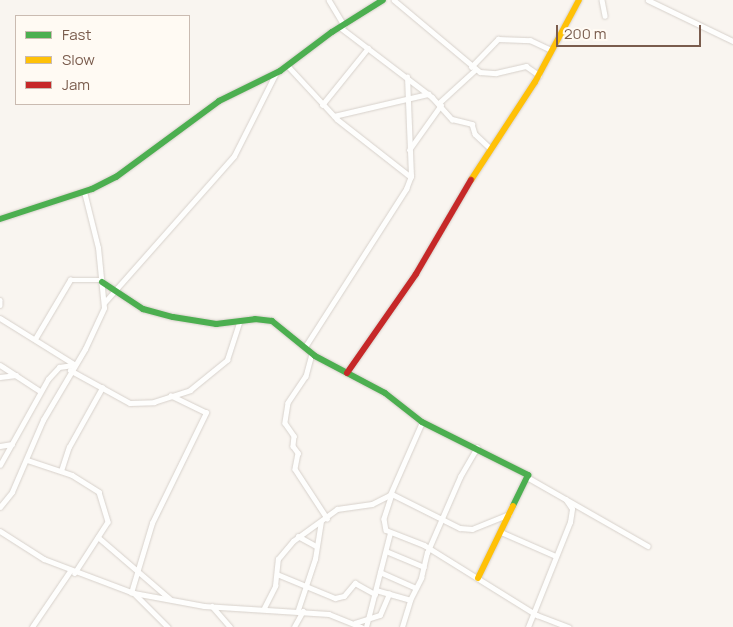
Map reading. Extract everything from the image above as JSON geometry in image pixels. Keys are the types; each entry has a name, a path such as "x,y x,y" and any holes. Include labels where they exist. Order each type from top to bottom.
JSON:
{"street":[{"path":"329,0 342,26 440,104 452,119 472,124 475,134 490,148"},
{"path":"0,219 84,192 116,177 152,153 219,101 288,66 342,26 383,0"},
{"path":"394,0 473,68 496,74 526,66 539,75"},
{"path":"347,373 416,274 490,148 539,75 579,0"},
{"path":"602,0 605,16"},
{"path":"648,0 733,42"},
{"path":"409,150 440,104 498,39 530,40 551,50"},
{"path":"322,105 368,48"},
{"path":"288,66 334,116 411,177"},
{"path":"104,303 234,156 276,72"},
{"path":"305,347 406,189 411,177 407,77"},
{"path":"334,116 359,107 428,94"},
{"path":"0,507 12,492 43,420 100,320 104,303 102,281 84,192"},
{"path":"35,339 70,280 102,281 143,309 173,317 216,324 272,321 312,354 385,393 422,422 477,447 648,546"},
{"path":"0,300 0,305"},
{"path":"0,318 74,364"},
{"path":"70,370 136,404 171,396 195,387 227,360 239,322"},
{"path":"312,354 306,376 288,402 285,423 294,436 293,446 298,458 294,466 298,476 327,518"},
{"path":"0,465 40,391 57,369 74,364"},
{"path":"0,365 40,391"},
{"path":"0,378 16,375"},
{"path":"61,471 70,447 102,388"},
{"path":"132,593 152,523 206,413 171,396"},
{"path":"422,422 392,492 384,524 390,533 429,548 534,613 569,627"},
{"path":"0,446 12,444"},
{"path":"402,627 429,548 477,447"},
{"path":"27,460 61,471 100,492 100,503 108,520 98,537 32,627"},
{"path":"478,578 527,477"},
{"path":"264,608 270,598 280,556 298,536 342,507 381,501 392,492"},
{"path":"392,492 460,528 472,529 509,514"},
{"path":"528,627 572,515 565,499"},
{"path":"294,627 300,610 321,522"},
{"path":"0,531 30,552 72,572 132,593 212,606 275,608 335,615 362,627"},
{"path":"500,532 556,556"},
{"path":"366,627 390,533"},
{"path":"298,536 316,546"},
{"path":"98,537 138,569 170,599"},
{"path":"386,551 424,567"},
{"path":"380,572 416,588"},
{"path":"277,574 337,599 357,583 375,592 410,600"},
{"path":"378,581 387,575"},
{"path":"132,593 168,627"},
{"path":"354,623 368,621 380,615 389,594"},
{"path":"270,598 275,608"},
{"path":"212,606 230,627"}],"traffic: fast":[{"path":"0,219 92,189 116,177 219,101 280,71 332,32 383,0"},
{"path":"102,282 143,309 173,317 216,324 255,319 272,321 315,356 385,393 422,422 528,475 513,506"}],"traffic: slow":[{"path":"471,180 535,82 579,0"},
{"path":"478,578 513,506"}],"traffic: jam":[{"path":"347,373 416,274 471,180"}]}
